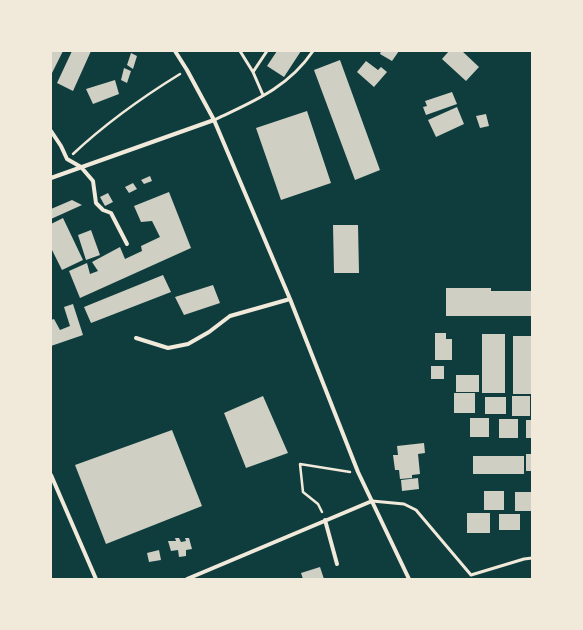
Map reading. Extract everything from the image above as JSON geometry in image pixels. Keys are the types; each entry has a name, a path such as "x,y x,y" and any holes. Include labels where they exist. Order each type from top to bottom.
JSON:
{"street":[{"path":"174,51 187,70 214,120 290,299 358,472 409,579"},
{"path":"51,178 214,120"},
{"path":"51,131 61,146 67,159 81,167 93,181 96,204 103,210 111,213 127,244"},
{"path":"136,338 168,348 188,344 209,332 230,316 290,299"},
{"path":"51,475 96,579"},
{"path":"187,579 372,501"},
{"path":"325,520 337,564"},
{"path":"198,574 199,579"}],"lane":[{"path":"240,51 253,72 263,95"},
{"path":"253,72 267,51"},
{"path":"214,120 248,104 285,82 303,65 313,51"},
{"path":"372,501 404,504 416,510 473,579"},
{"path":"471,575 532,558"}],"path":[{"path":"67,159 96,132 124,110 187,70"},
{"path":"325,520 318,504 303,492 300,464 358,472"}],"building":[{"path":"51,51 63,51 51,75"},
{"path":"72,51 91,51 73,91 57,83"},
{"path":"277,51 301,51 284,77 267,66"},
{"path":"381,51 399,51 392,61 380,54"},
{"path":"449,51 462,51 479,67 466,81 442,59"},
{"path":"131,53 137,56 133,69 127,65"},
{"path":"340,60 380,170 355,180 314,70"},
{"path":"366,61 378,70 381,67 387,72 374,87 357,72"},
{"path":"124,68 131,71 127,83 121,80"},
{"path":"115,80 119,94 93,104 86,89"},
{"path":"452,92 457,104 426,115 423,107 427,106 425,101"},
{"path":"457,107 464,124 436,137 428,120"},
{"path":"307,111 331,183 281,200 256,128"},
{"path":"486,114 489,126 480,128 476,116"},
{"path":"150,176 152,181 144,184 141,180"},
{"path":"133,183 137,189 129,193 125,187"},
{"path":"169,192 191,248 80,298 69,271 87,263 90,274 98,271 92,262 120,247 125,259 142,251 141,246 160,237 152,221 141,222 134,206"},
{"path":"108,193 113,202 105,206 100,197"},
{"path":"72,200 82,205 51,219 51,209"},
{"path":"63,218 83,260 62,270 51,248 51,224"},
{"path":"333,225 358,225 359,273 334,273"},
{"path":"91,230 100,255 86,260 78,235"},
{"path":"163,275 171,292 91,323 84,307"},
{"path":"213,285 220,303 184,315 175,297"},
{"path":"446,288 491,288 491,291 532,291 532,316 446,316"},
{"path":"73,304 83,335 51,346 51,320 54,319 60,330 70,326 64,307"},
{"path":"435,333 446,333 446,339 452,339 452,360 435,360"},
{"path":"482,334 505,334 505,393 482,393"},
{"path":"513,336 532,336 532,394 513,394"},
{"path":"431,366 444,366 444,379 431,379"},
{"path":"456,375 479,375 479,392 456,392"},
{"path":"454,393 475,393 475,413 454,413"},
{"path":"263,396 288,453 246,468 224,413"},
{"path":"512,396 530,396 530,416 512,416"},
{"path":"485,397 506,397 506,414 485,414"},
{"path":"470,418 489,418 489,437 470,437"},
{"path":"499,419 518,419 518,438 499,438"},
{"path":"526,420 532,420 532,438 526,438"},
{"path":"172,430 202,506 106,544 75,465"},
{"path":"424,443 425,453 418,454 420,474 412,475 412,478 400,479 399,470 395,470 393,455 398,455 397,446"},
{"path":"526,454 532,454 532,471 526,471"},
{"path":"473,456 524,456 524,474 473,474"},
{"path":"418,478 419,489 402,491 401,480"},
{"path":"484,491 504,491 504,510 484,510"},
{"path":"515,492 532,492 532,511 515,511"},
{"path":"467,513 490,513 490,533 467,533"},
{"path":"499,514 520,514 520,530 499,530"},
{"path":"175,538 179,538 181,542 186,541 185,538 189,538 192,549 186,550 186,556 179,557 178,550 171,551 168,541 176,541"},
{"path":"159,550 161,560 149,562 147,553"},
{"path":"320,567 324,579 303,579 301,573"}]}
